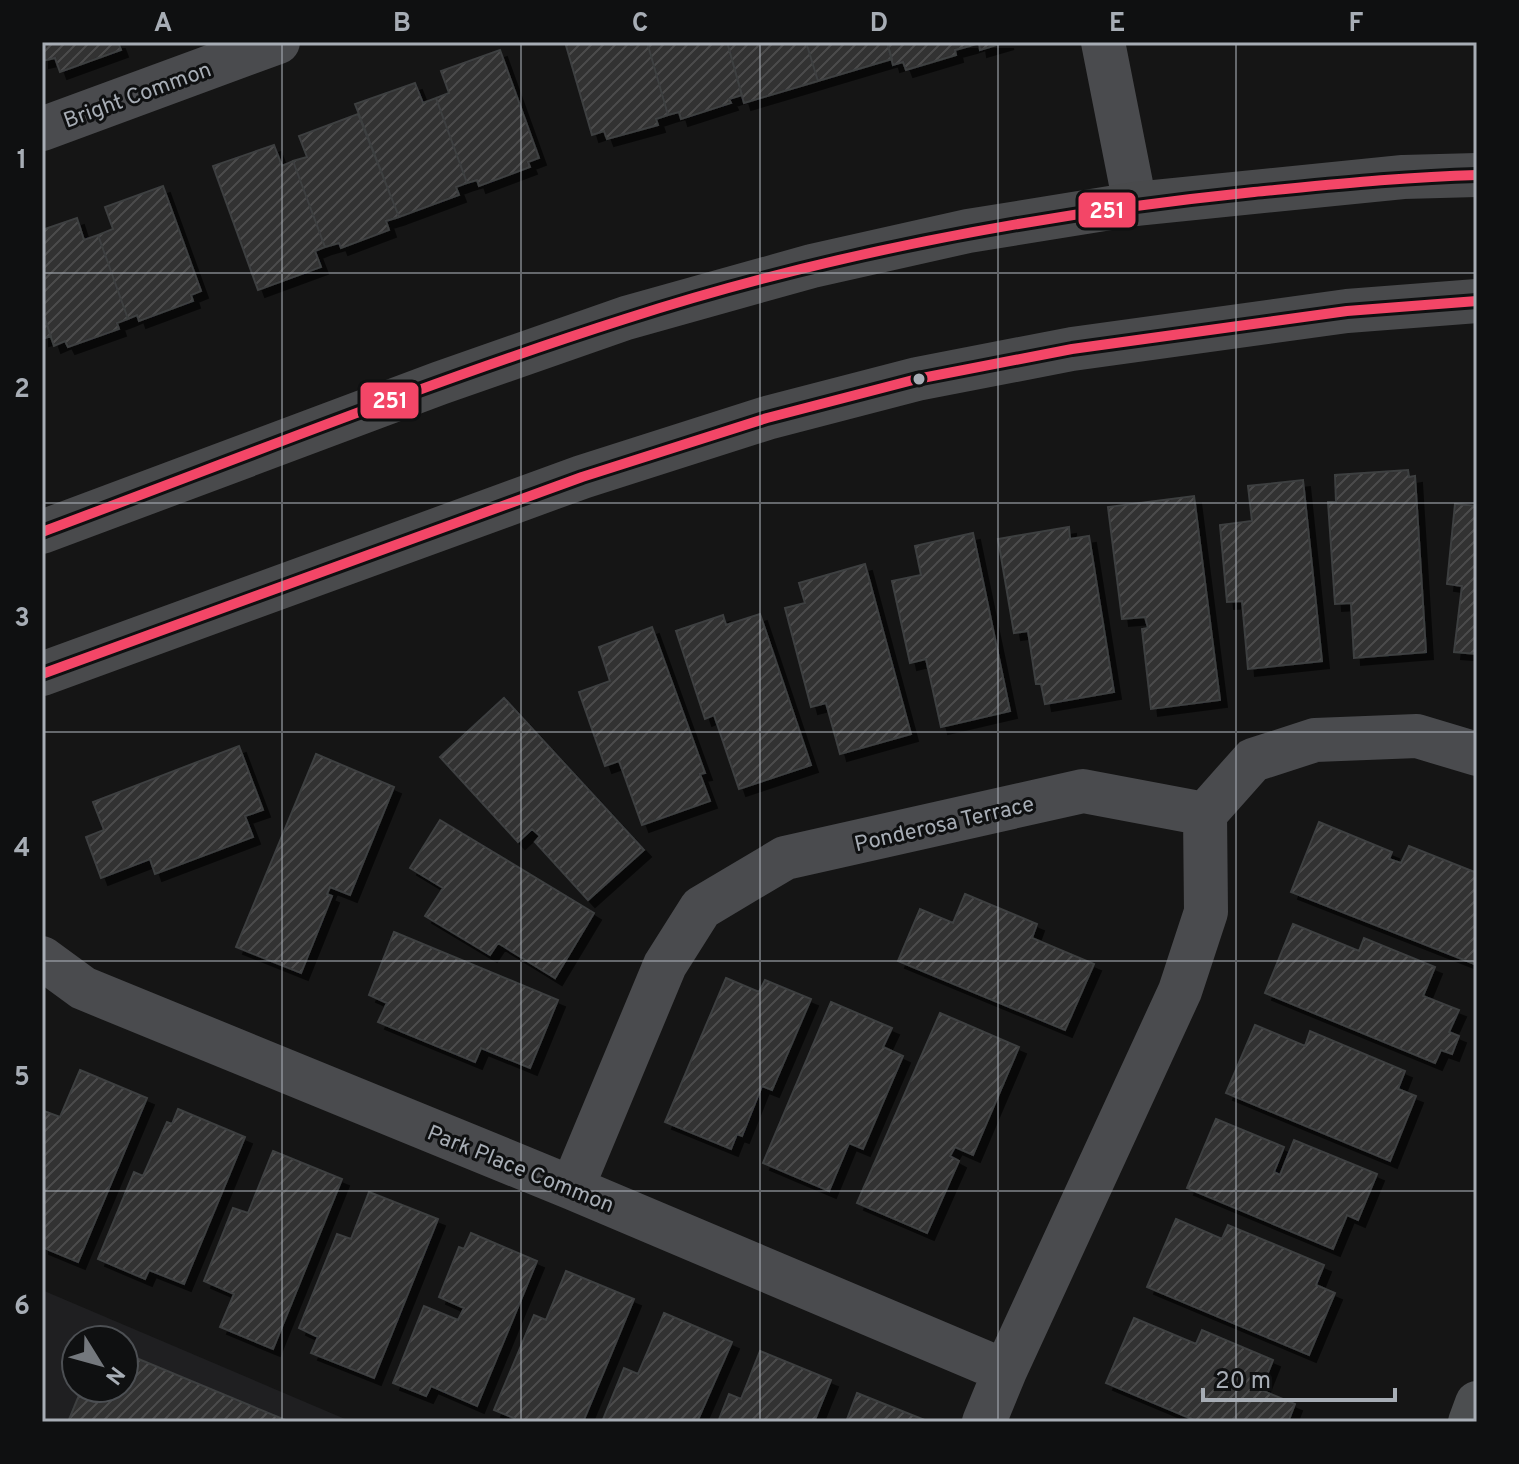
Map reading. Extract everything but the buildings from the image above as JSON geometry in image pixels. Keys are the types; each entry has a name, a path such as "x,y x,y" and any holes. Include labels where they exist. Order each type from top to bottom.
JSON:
{"main road":[{"path":"42,532 440,383 626,318 812,266 968,231 1135,204 1403,177 1477,175"},
{"path":"42,674 582,477 767,418 917,379 1087,346 1347,311 1477,301"},
{"path":"1470,1422 1477,1403"}],"street":[{"name":"Bright Common","path":"42,129 278,42"},
{"path":"1103,42 1135,204"},
{"path":"984,1422 1180,991 1206,912 1205,814 1253,760 1315,740 1417,736 1477,754"},
{"name":"Ponderosa Terrace","path":"572,1188 665,965 701,908 785,858 1083,791 1205,814"},
{"name":"Park Place Common","path":"42,958 83,988 572,1188 1005,1371"}],"shaded area":[{"path":"42,1290 122,1324 60,1324 60,1404 140,1404 140,1332 352,1422 42,1422"}],"transit line":[{"name":"251","path":"42,532 551,343 779,274 936,239 1094,212 1254,192 1477,175"},
{"name":"251","path":"42,674 582,477 767,418 917,379 1072,349 1347,311 1477,301"}]}
